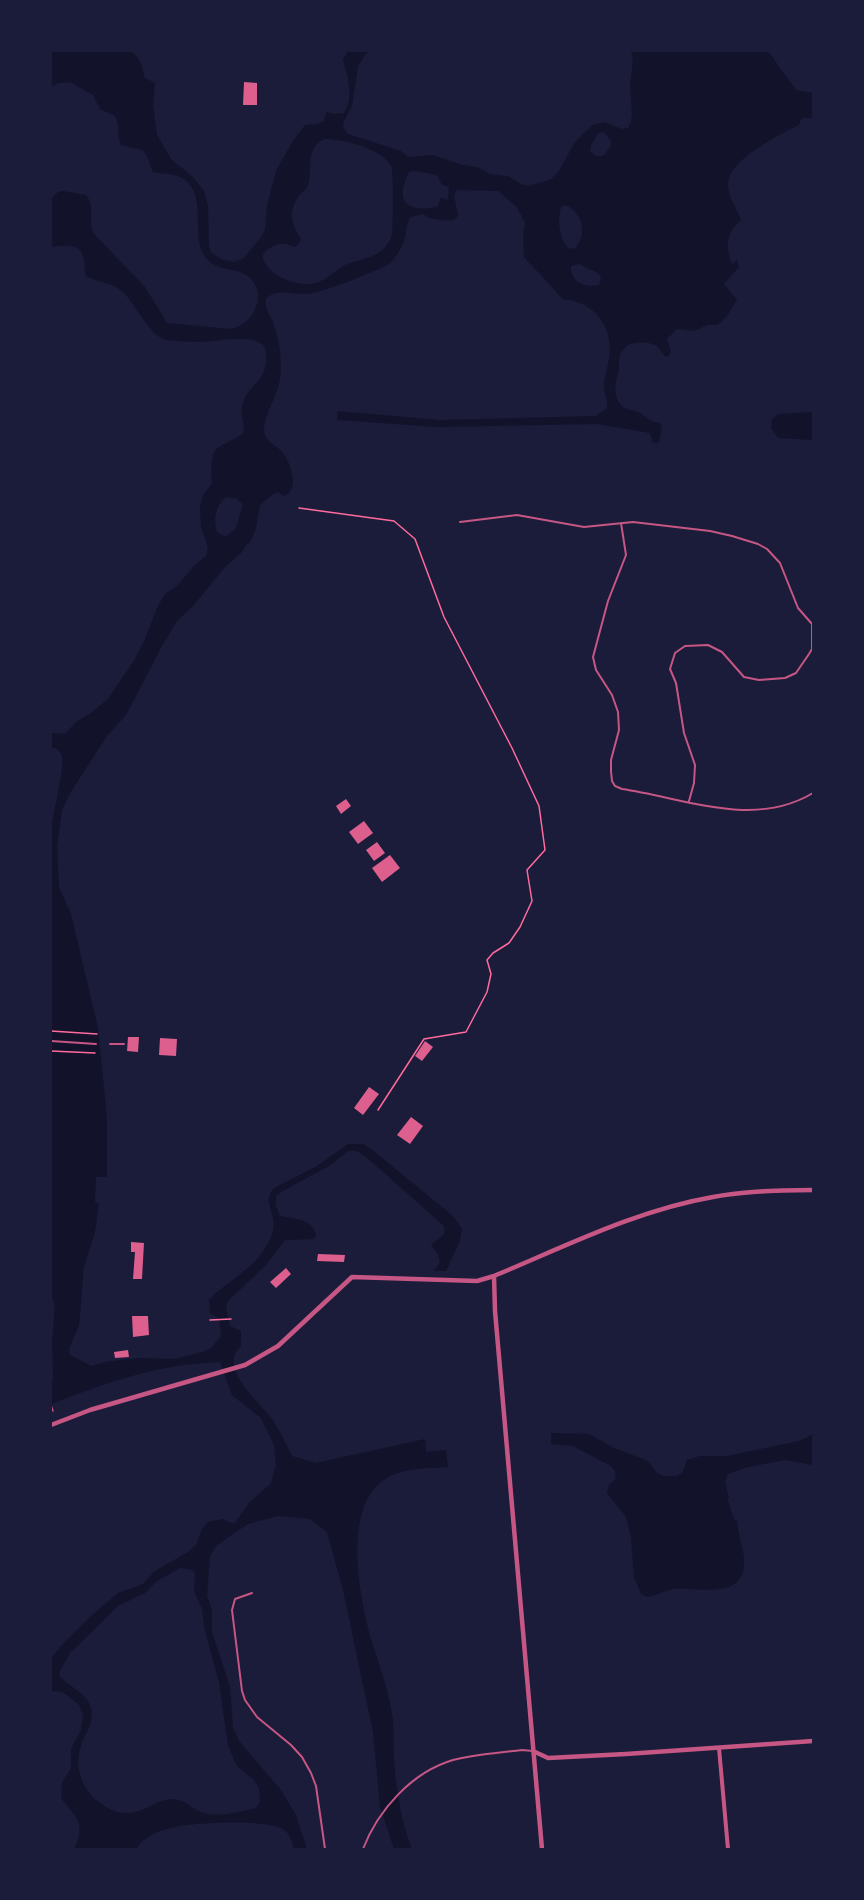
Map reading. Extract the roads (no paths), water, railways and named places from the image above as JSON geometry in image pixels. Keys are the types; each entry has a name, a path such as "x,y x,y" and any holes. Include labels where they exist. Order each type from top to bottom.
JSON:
{"street":[{"path":"460,522 518,515 584,527 621,523 659,524 710,531 758,544 780,562 798,608 813,624 810,654 796,673 785,678 759,680 744,677 722,652 708,645 685,646 675,653 670,669 679,696 684,733 695,765 689,801"},
{"path":"621,523 626,555 608,601 593,657 596,670 612,695 618,712 619,730 611,760 612,781 615,786 732,810 753,811 790,804 813,793"},
{"path":"51,1041 96,1044"},
{"path":"110,1044 124,1044"},
{"path":"52,1424 90,1410 245,1365 278,1346 352,1277 477,1281 611,1227 661,1210 713,1196 813,1190"},
{"path":"494,1276 495,1311 542,1849"},
{"path":"252,1593 235,1599 231,1610 242,1691 250,1708 291,1745 302,1757 311,1773 317,1793 325,1849"},
{"path":"363,1849 382,1815 400,1793 420,1777 452,1761 522,1750 533,1751 548,1758 813,1741"},
{"path":"719,1748 728,1849"}],"lane":[{"path":"51,1405 53,1411"}]}
